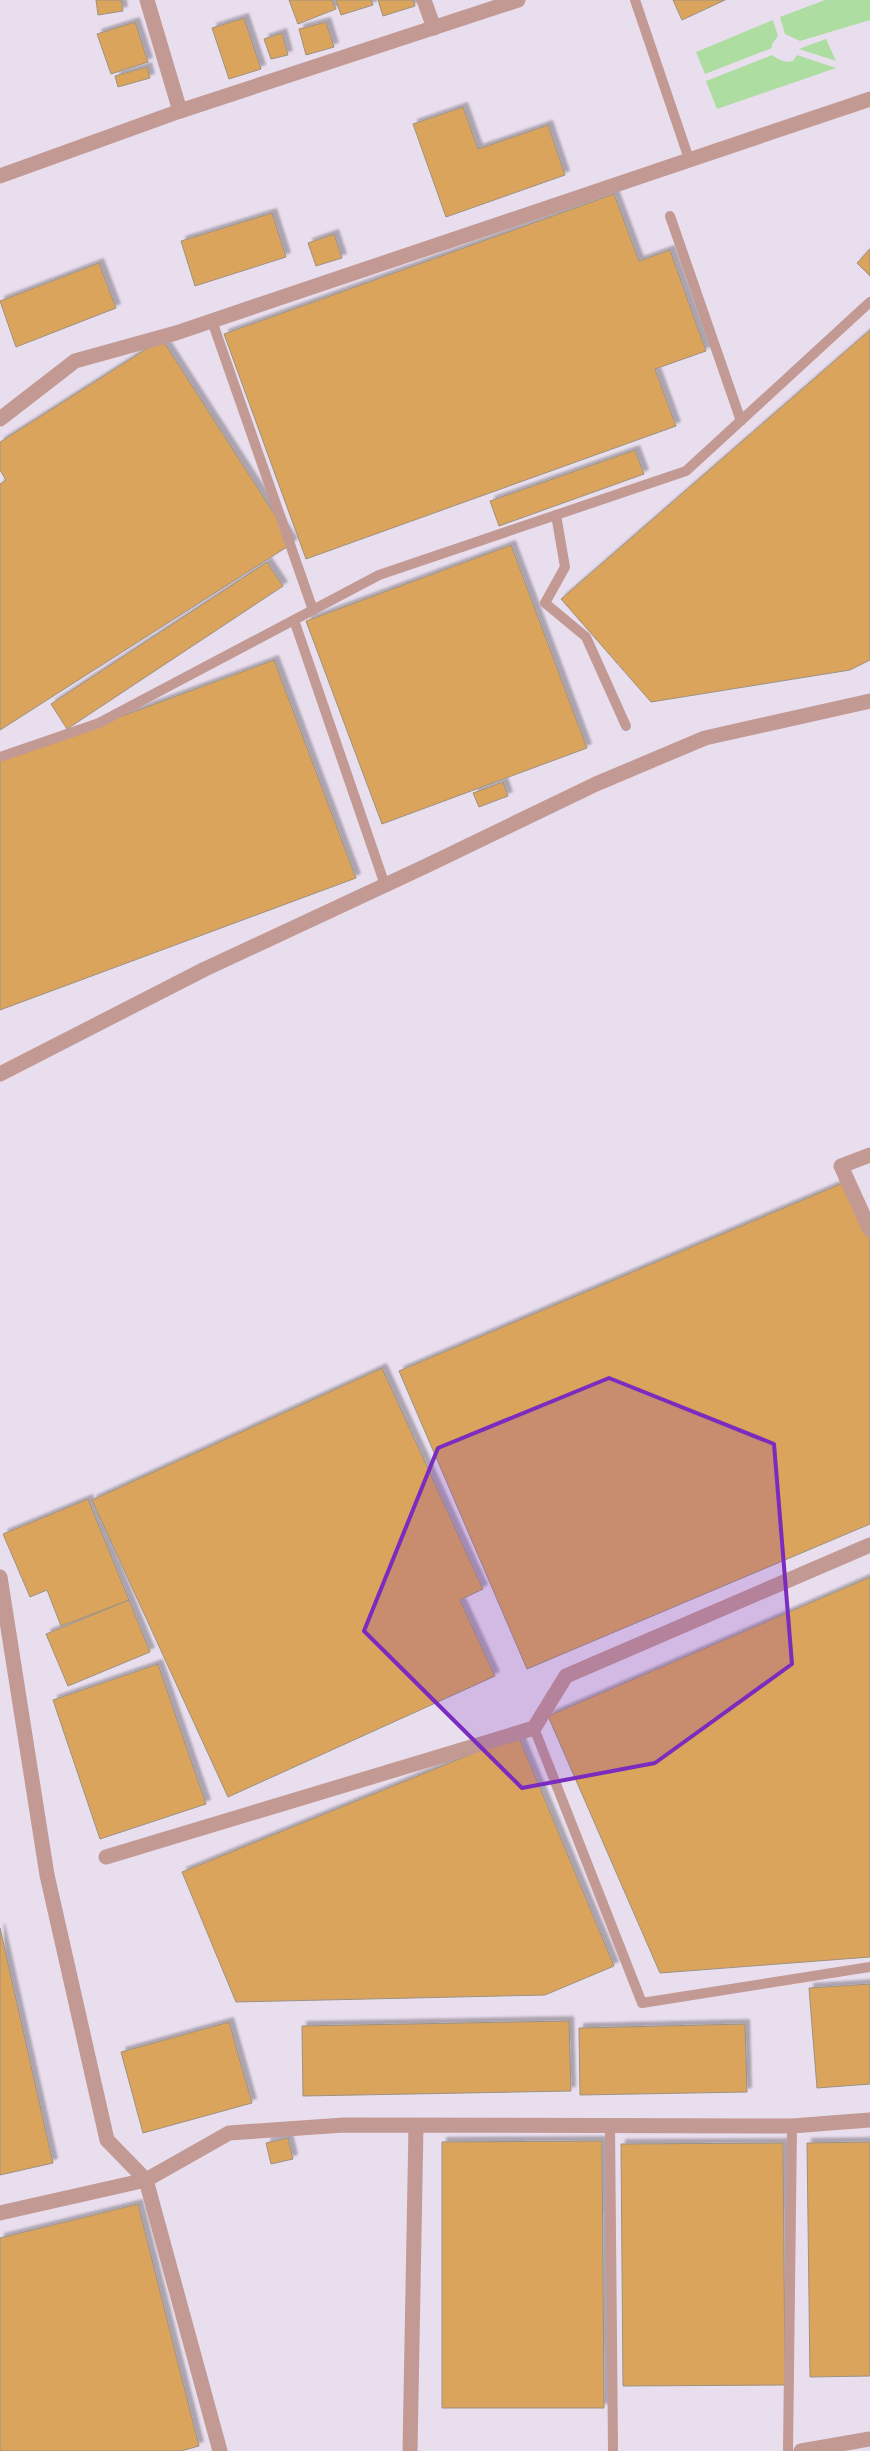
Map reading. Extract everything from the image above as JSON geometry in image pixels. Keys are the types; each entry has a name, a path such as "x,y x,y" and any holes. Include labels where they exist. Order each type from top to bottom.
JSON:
{"street":[{"path":"147,0 180,111"},
{"path":"424,0 434,28"},
{"path":"0,176 180,111 518,0"},
{"path":"0,419 75,361 176,334 870,98"},
{"path":"0,1074 205,969 596,784 705,738 870,701"},
{"path":"870,1155 841,1166 870,1230"},
{"path":"106,1857 534,1728 566,1676 870,1545"},
{"path":"0,1576 47,1875 107,2140 146,2180 220,2451"},
{"path":"0,2213 146,2180 229,2133 344,2125 792,2126 870,2120"},
{"path":"410,2451 416,2126"},
{"path":"801,2451 870,2439"}],"lane":[{"path":"635,0 689,159"},
{"path":"670,216 741,421"},
{"path":"0,758 99,723 379,575 686,471 870,302"},
{"path":"212,321 314,610"},
{"path":"556,515 565,566 545,603 586,637 626,726"},
{"path":"294,620 385,885"},
{"path":"534,1728 642,2003 870,1967"},
{"path":"610,2125 613,2451"},
{"path":"788,2451 792,2126"}],"highlighted area":[{"path":"609,1378 774,1444 792,1664 655,1763 522,1788 364,1631 438,1448"}],"green space":[{"path":"825,0 870,0 870,20 800,41 785,34 780,17"},
{"path":"773,20 778,36 772,44 772,48 705,74 696,52"},
{"path":"826,39 836,61 799,49"},
{"path":"772,55 779,60 787,62 793,61 797,55 836,68 717,109 706,81"}],"building":[{"path":"96,0 121,0 123,11 98,15"},
{"path":"289,0 332,0 336,9 298,24"},
{"path":"336,0 371,0 373,5 341,15"},
{"path":"378,0 413,0 415,6 383,16"},
{"path":"673,0 725,0 682,20"},
{"path":"244,18 261,69 229,79 212,28"},
{"path":"135,22 148,62 111,74 97,34"},
{"path":"326,22 334,47 306,55 299,29"},
{"path":"282,33 288,55 271,59 264,39"},
{"path":"147,67 150,78 118,87 115,76"},
{"path":"463,107 478,149 548,125 565,175 446,217 413,124"},
{"path":"614,194 639,261 670,250 706,351 655,369 676,426 306,559 224,334"},
{"path":"272,213 286,257 195,286 181,241"},
{"path":"334,234 342,258 316,266 308,243"},
{"path":"870,249 870,276 857,263"},
{"path":"99,263 116,308 16,347 0,301"},
{"path":"870,330 870,660 850,670 651,702 561,599"},
{"path":"162,339 293,543 0,730 0,484 6,480 0,470 0,442"},
{"path":"635,450 644,474 499,526 490,501"},
{"path":"511,545 587,748 382,824 306,621"},
{"path":"267,562 283,586 67,729 51,704"},
{"path":"274,660 356,878 0,1010 0,761"},
{"path":"503,782 508,796 479,807 473,793"},
{"path":"845,1182 870,1239 870,1524 527,1669 399,1371"},
{"path":"382,1368 483,1589 460,1600 495,1676 228,1797 92,1500"},
{"path":"88,1499 129,1600 61,1626 47,1590 30,1597 3,1534"},
{"path":"870,1577 870,1957 660,1973 548,1716"},
{"path":"129,1600 150,1652 68,1686 46,1634"},
{"path":"158,1664 206,1804 100,1839 53,1700"},
{"path":"518,1735 614,1966 545,1995 236,2002 182,1872"},
{"path":"0,1928 53,2163 0,2175"},
{"path":"870,1984 870,2084 817,2088 809,1988"},
{"path":"569,2021 571,2091 303,2096 302,2026"},
{"path":"229,2022 252,2103 143,2133 121,2052"},
{"path":"745,2024 747,2092 580,2095 579,2028"},
{"path":"288,2138 293,2159 271,2164 266,2143"},
{"path":"602,2141 604,2408 442,2408 442,2142"},
{"path":"870,2142 870,2376 810,2377 807,2143"},
{"path":"783,2143 785,2385 623,2386 621,2144"},
{"path":"138,2204 199,2446 181,2451 0,2451 0,2238"}]}
